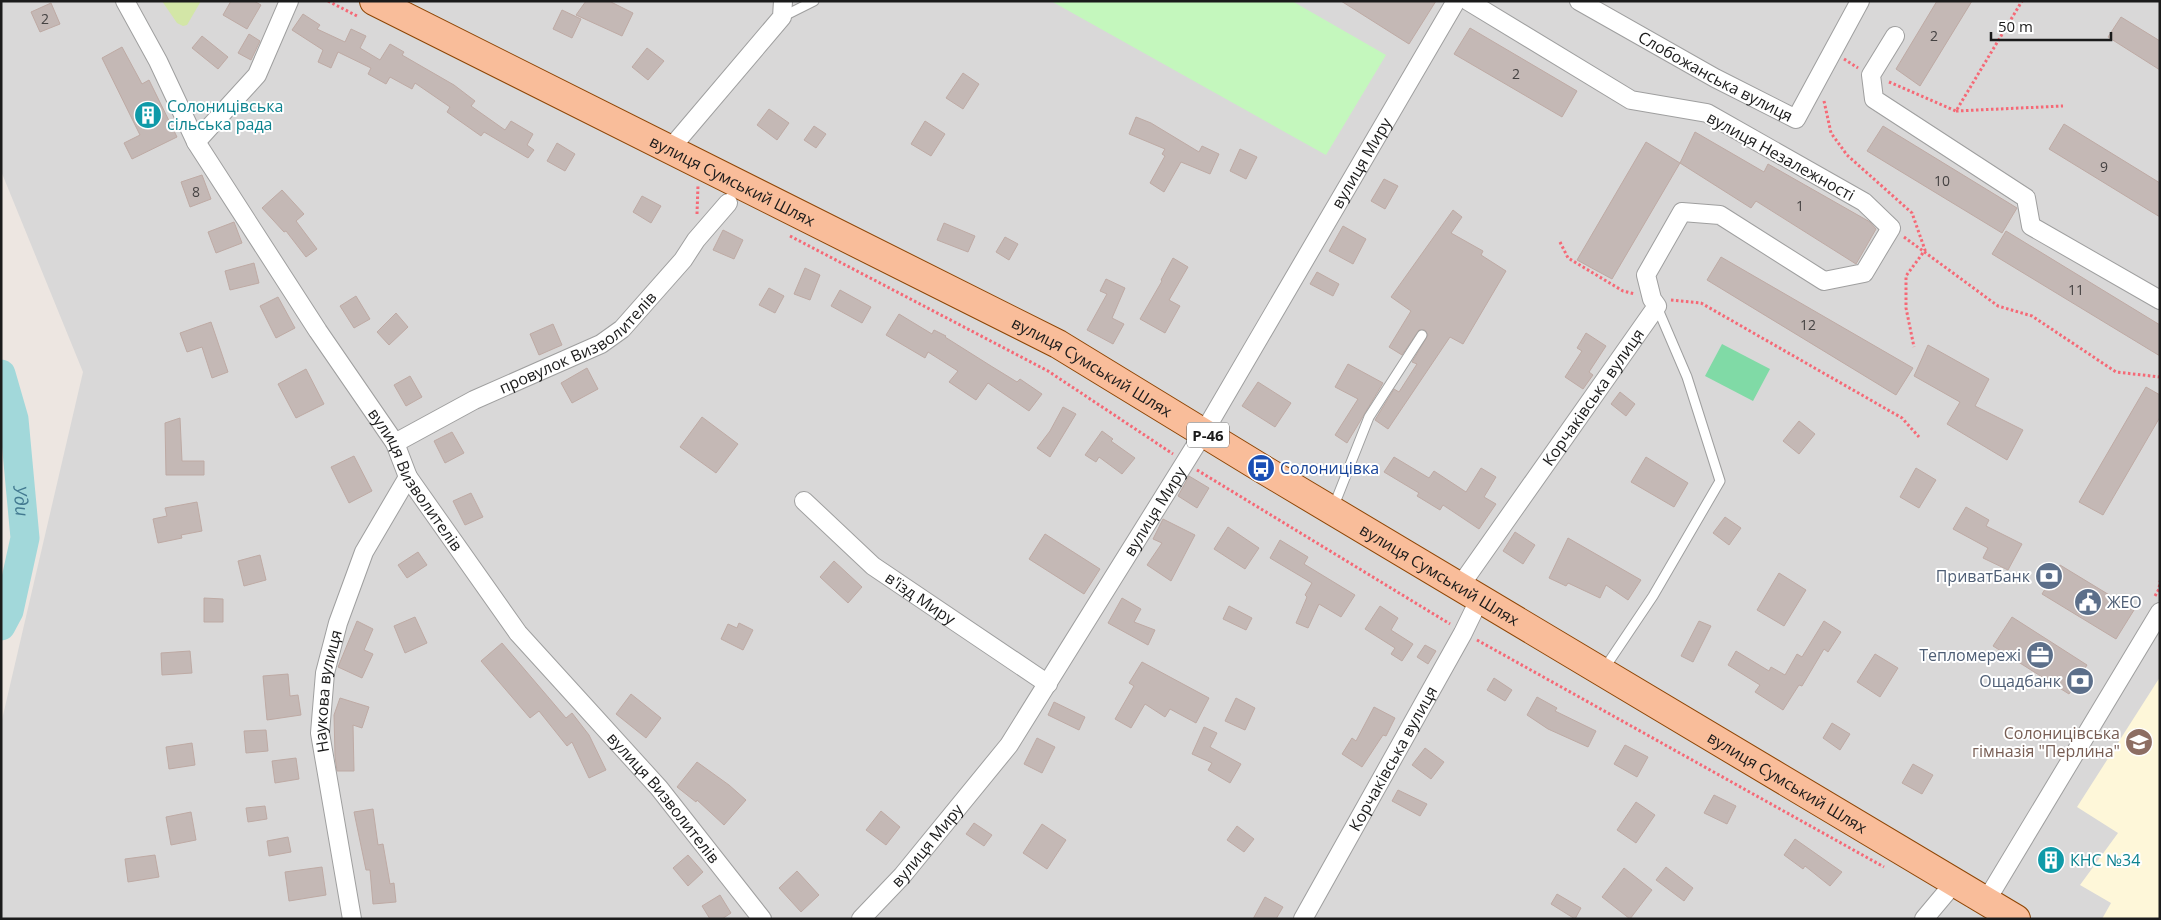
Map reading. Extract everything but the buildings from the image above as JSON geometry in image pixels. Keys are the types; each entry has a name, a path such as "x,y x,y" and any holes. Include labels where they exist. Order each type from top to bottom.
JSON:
{"main road":[{"name":"вулиця Сумський Шлях","path":"368,10 670,149 696,179 1058,344 2016,919"}],"street":[{"name":"вулиця Визволителів","path":"125,1 158,61 196,142 318,331 395,443 408,477 518,633 659,788 762,919"},
{"path":"196,142 257,75 290,1"},
{"name":"вулиця Миру","path":"860,919 902,876 981,782 1009,745 1204,432 1456,1"},
{"name":"вулиця Незалежності","path":"1468,1 1631,100 1707,113 1864,202 1891,228"},
{"name":"Слобожанська вулиця","path":"1579,1 1715,78 1796,119 1856,4"},
{"path":"670,149 782,9"},
{"path":"1895,36 1870,75 1874,99 2026,198 2031,226 2160,300"},
{"name":"провулок Визволителів","path":"395,443 474,400 601,344 622,329 683,260 696,240 728,203"},
{"path":"1654,302 1646,275 1682,212 1720,215 1824,281 1864,273 1891,228"},
{"name":"Корчаківська вулиця","path":"1303,919 1463,632 1470,592 1654,302"},
{"name":"Наукова вулиця","path":"352,919 320,733 325,672 338,623 364,552 408,477"},
{"name":"в'їзд Миру","path":"804,501 873,566 1048,684"},
{"path":"1986,901 2160,612"},
{"path":"1924,919 1955,882"}],"lane":[{"path":"782,9 814,1"},
{"path":"1602,671 1653,596 1720,481 1687,377 1654,302"},
{"path":"1332,510 1369,417 1422,335"}],"path":[{"path":"328,1 368,10"},
{"path":"1956,111 2022,1"},
{"path":"1831,51 1870,75 1956,111 2062,106"},
{"path":"696,179 728,203"},
{"path":"696,179 696,240"},
{"path":"1891,228 1925,250 1998,306 2032,316 2116,372 2160,377"},
{"path":"789,235 1048,371 1184,462 1463,632 1889,870"},
{"path":"1560,242 1568,258 1623,290 1654,302 1701,303 1902,418 1919,437"}],"shaded area":[{"path":"1,1 2160,1 2160,919 1,919 1,724 83,372 1,171"},
{"name":"Солоницівська гімназія \"Перлина\"","path":"2160,677 2160,919 2102,919 2111,903 2080,885 2118,833 2077,807"}],"green space":[{"path":"162,1 201,1 187,25 183,26 177,23"},
{"path":"1051,1 1292,1 1386,55 1326,155"},
{"path":"1722,344 1770,369 1753,401 1705,376"}],"waterway":[{"name":"Уди","path":"1,374 14,419 25,538 9,611 1,626"}],"place":[{"name":"Солоницівська сільська рада","path":"148,115"},
{"name":"Солоницівка","path":"1261,468"},
{"name":"ПриватБанк","path":"2049,576"},
{"name":"ЖЕО","path":"2088,602"},
{"name":"Тепломережі","path":"2040,655"},
{"name":"Ощадбанк","path":"2080,681"},
{"name":"Солоницівська гімназія \"Перлина\"","path":"2139,742"},
{"name":"КНС №34","path":"2051,860"}]}
